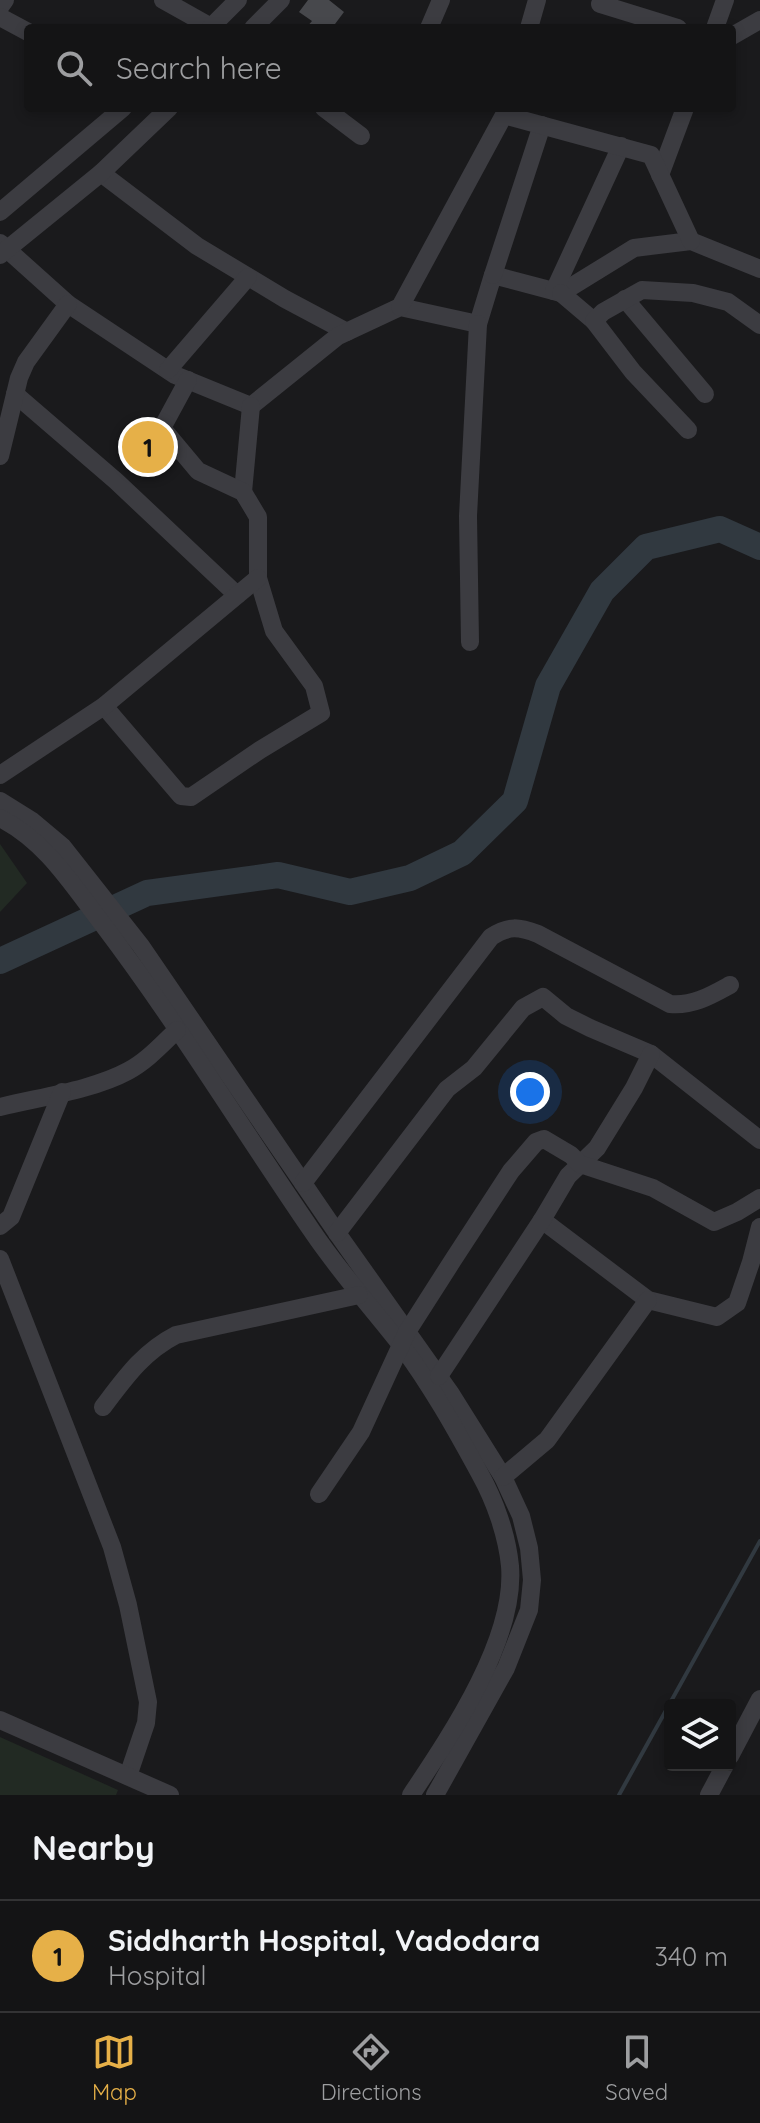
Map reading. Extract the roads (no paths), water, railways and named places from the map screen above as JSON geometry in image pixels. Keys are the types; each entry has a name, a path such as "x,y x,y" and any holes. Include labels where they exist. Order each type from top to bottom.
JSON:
{"street":[{"path":"0,7 5,0"},
{"path":"163,0 205,24"},
{"path":"216,24 238,0"},
{"path":"257,24 281,0"},
{"path":"431,24 441,0"},
{"path":"530,24 537,0"},
{"path":"716,24 725,0"},
{"path":"596,1 666,24"},
{"path":"0,17 24,30"},
{"path":"736,34 760,20"},
{"path":"0,212 118,112"},
{"path":"164,112 101,173 2,249 68,304 168,370 251,406"},
{"path":"329,112 361,136"},
{"path":"243,492 251,406 338,336 400,307 505,112 651,155 691,241"},
{"path":"660,175 684,112"},
{"path":"470,642 468,516 478,324 542,125"},
{"path":"557,292 621,146"},
{"path":"101,173 197,246 347,332"},
{"path":"557,292 634,248 691,241 760,269"},
{"path":"493,275 557,292 594,321 633,372 688,430"},
{"path":"168,370 248,277"},
{"path":"594,321 603,312 642,290 693,293 728,302 760,325"},
{"path":"625,299 705,394"},
{"path":"0,456 26,362 68,304"},
{"path":"400,307 478,324"},
{"path":"104,706 181,796 191,797 321,713 314,686 274,631 258,578 258,517 243,492 198,471 162,428 188,380"},
{"path":"15,394 116,481 237,595"},
{"path":"0,775 104,706 258,578"},
{"path":"0,801 32,821 141,946 337,1233 404,1339 482,1477 505,1540 511,1581 503,1628 446,1743 411,1795"},
{"path":"0,818 57,852 313,1233 359,1295 439,1376 503,1477 521,1516 529,1548 532,1580 529,1610 506,1668 435,1795"},
{"path":"303,1183 491,937 505,928 519,927 538,934 670,1004 700,1001 730,985"},
{"path":"337,1233 447,1089 474,1068 523,1008 543,997 566,1016 651,1054 760,1140"},
{"path":"0,1107 107,1080 128,1071 144,1061 177,1030"},
{"path":"439,1376 568,1176 597,1148 651,1054"},
{"path":"0,1226 11,1217 62,1092"},
{"path":"319,1494 361,1432 404,1339 511,1171 536,1142 544,1139 580,1164 653,1188 714,1222 760,1198"},
{"path":"542,1220 648,1300 717,1317 737,1303 760,1227"},
{"path":"0,1259 112,1547 128,1605 148,1702 146,1723 128,1776"},
{"path":"103,1407 138,1361 176,1335 359,1295"},
{"path":"503,1477 547,1440 648,1300"},
{"path":"736,1745 760,1699"},
{"path":"0,1720 170,1795"},
{"path":"709,1795 722,1771"}],"waterway":[{"path":"0,961 147,893 278,875 350,892 410,878 462,853 515,801 548,686 602,591 646,547 720,529 760,547"},
{"path":"619,1795 760,1541"}],"place":[{"name":"Siddharth Hospital, Vadodara","path":"148,447"}]}
